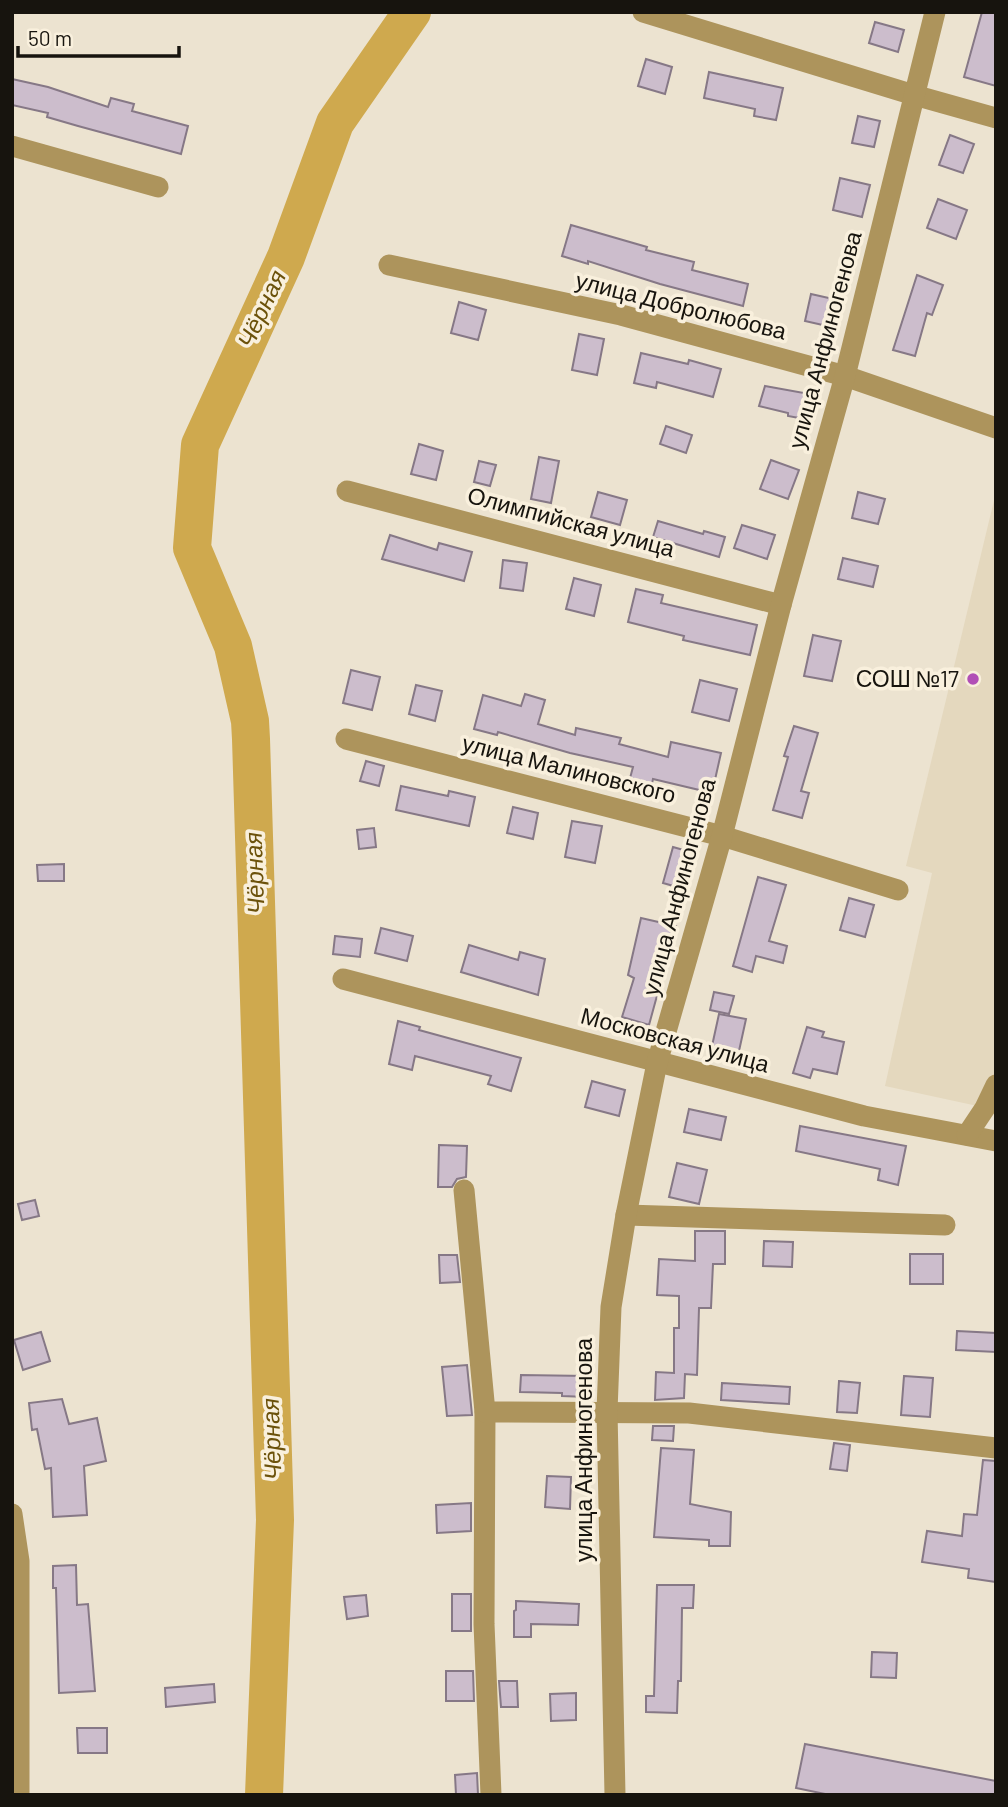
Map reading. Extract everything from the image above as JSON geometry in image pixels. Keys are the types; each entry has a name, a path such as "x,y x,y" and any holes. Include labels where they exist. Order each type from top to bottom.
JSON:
{"street":[{"path":"643,12 996,118"},
{"name":"улица Анфиногенова","path":"615,1795 607,1411 611,1307 626,1215 657,1063 722,836 781,605 845,376 935,12"},
{"path":"12,146 158,187"},
{"name":"улица Добролюбова","path":"389,265 621,315 845,376 996,428"},
{"name":"Олимпийская улица","path":"347,491 781,605"},
{"name":"улица Малиновского","path":"346,739 722,836 898,890"},
{"name":"Московская улица","path":"343,979 864,1116 996,1141"},
{"path":"967,1135 996,1086"},
{"path":"464,1190 485,1412 484,1624 491,1795"},
{"path":"626,1215 945,1225"},
{"path":"485,1412 690,1413 996,1448"},
{"path":"12,1514 16,1562 19,1795"}],"shaded area":[{"name":"СОШ №17","path":"996,492 996,1110 885,1086 932,873 906,866"}],"building":[{"path":"982,12 996,12 996,86 964,77"},
{"path":"875,22 904,30 898,52 869,43"},
{"path":"646,59 672,67 665,94 638,86"},
{"path":"709,72 783,88 776,120 754,116 755,109 704,98"},
{"path":"12,79 48,87 108,107 111,98 134,104 132,111 188,126 181,154 47,117 48,113 12,105"},
{"path":"858,116 880,121 874,147 852,143"},
{"path":"950,135 974,144 963,173 939,165"},
{"path":"840,178 870,185 862,217 833,210"},
{"path":"938,199 967,210 956,239 927,228"},
{"path":"571,225 647,247 646,250 694,262 692,270 748,284 743,306 588,261 588,264 562,256"},
{"path":"917,275 943,285 932,315 927,313 915,356 893,350"},
{"path":"811,294 842,301 836,328 805,321"},
{"path":"459,302 486,310 478,340 451,333"},
{"path":"579,334 604,339 597,375 572,370"},
{"path":"641,353 688,364 689,360 721,369 713,397 657,382 656,388 634,383"},
{"path":"765,386 815,395 810,420 759,406"},
{"path":"666,426 692,435 686,453 660,444"},
{"path":"419,444 443,451 436,480 411,474"},
{"path":"539,457 559,461 551,503 531,499"},
{"path":"771,460 799,470 788,499 760,489"},
{"path":"479,461 496,465 490,486 474,482"},
{"path":"598,492 627,500 620,525 591,517"},
{"path":"858,492 885,499 878,524 852,518"},
{"path":"658,521 703,534 704,531 725,537 719,557 653,537"},
{"path":"742,525 775,535 767,559 734,548"},
{"path":"390,535 437,550 439,543 472,552 464,581 382,559"},
{"path":"843,558 878,566 873,587 838,579"},
{"path":"503,560 527,563 523,591 500,588"},
{"path":"574,578 601,585 594,616 566,609"},
{"path":"636,589 663,595 661,603 757,625 750,655 683,640 684,636 628,622"},
{"path":"813,635 841,641 832,681 804,676"},
{"path":"351,670 380,677 372,710 343,703"},
{"path":"700,680 737,689 729,721 692,712"},
{"path":"416,685 442,691 435,721 409,714"},
{"path":"525,694 545,700 538,724 575,735 576,728 621,738 619,744 668,757 671,742 721,753 712,793 653,779 651,788 629,782 633,767 570,753 498,732 497,735 474,729 483,695 521,706"},
{"path":"794,726 818,733 801,791 809,793 802,818 773,810 788,757 784,756"},
{"path":"366,761 384,766 379,786 360,781"},
{"path":"401,786 448,796 449,791 475,797 469,826 396,810"},
{"path":"513,807 538,813 533,839 507,833"},
{"path":"572,821 602,826 595,863 565,857"},
{"path":"374,828 376,847 359,849 357,830"},
{"path":"673,847 694,853 684,889 663,883"},
{"path":"64,864 64,881 38,881 37,865"},
{"path":"758,877 786,885 769,941 787,946 783,963 756,956 752,972 733,966"},
{"path":"849,898 874,905 865,937 840,930"},
{"path":"641,918 676,926 649,1025 622,1017 634,978 628,975"},
{"path":"381,928 413,936 407,961 375,953"},
{"path":"335,936 362,939 360,957 333,954"},
{"path":"469,945 518,960 520,952 545,959 538,995 461,972"},
{"path":"714,992 734,996 729,1014 710,1010"},
{"path":"719,1014 746,1019 739,1051 712,1046"},
{"path":"398,1021 420,1027 419,1030 521,1058 511,1091 488,1084 491,1076 415,1056 412,1070 389,1064"},
{"path":"807,1027 824,1032 822,1037 844,1042 837,1074 813,1069 810,1078 793,1073"},
{"path":"592,1081 625,1090 619,1116 585,1107"},
{"path":"689,1109 726,1117 721,1140 684,1132"},
{"path":"800,1126 906,1146 898,1185 878,1180 880,1169 796,1151"},
{"path":"439,1145 467,1146 466,1177 457,1179 452,1187 438,1187"},
{"path":"677,1163 707,1170 699,1204 669,1197"},
{"path":"35,1200 39,1216 22,1220 18,1204"},
{"path":"695,1231 725,1231 725,1264 713,1264 711,1308 699,1308 697,1375 685,1374 684,1398 655,1400 656,1372 674,1373 674,1328 679,1328 679,1296 657,1295 659,1259 695,1261"},
{"path":"764,1241 793,1242 792,1267 763,1266"},
{"path":"910,1254 943,1254 943,1284 910,1284"},
{"path":"439,1255 457,1255 460,1282 440,1283"},
{"path":"957,1331 996,1333 996,1352 956,1350"},
{"path":"41,1332 50,1361 23,1370 14,1340"},
{"path":"467,1365 472,1415 447,1416 442,1367"},
{"path":"521,1375 587,1376 587,1397 562,1396 562,1393 520,1392"},
{"path":"904,1376 933,1378 930,1417 901,1415"},
{"path":"839,1381 860,1383 857,1413 837,1412"},
{"path":"722,1383 790,1387 789,1404 721,1400"},
{"path":"62,1399 69,1424 97,1418 106,1461 84,1466 87,1515 53,1517 51,1468 45,1469 37,1429 32,1430 29,1403"},
{"path":"653,1426 674,1426 673,1441 652,1440"},
{"path":"834,1443 850,1445 847,1471 830,1469"},
{"path":"661,1448 694,1450 690,1504 731,1512 730,1546 709,1546 709,1540 654,1537"},
{"path":"983,1460 996,1461 996,1582 968,1578 969,1569 922,1562 927,1531 962,1536 964,1514 977,1515"},
{"path":"547,1476 571,1477 570,1509 545,1507"},
{"path":"471,1503 471,1531 437,1533 436,1505"},
{"path":"76,1565 77,1605 88,1604 95,1691 59,1693 53,1566"},
{"path":"657,1585 694,1585 693,1608 682,1608 681,1681 678,1681 677,1713 646,1712 646,1696 654,1696"},
{"path":"452,1594 471,1594 471,1631 452,1631"},
{"path":"366,1595 368,1616 347,1619 344,1597"},
{"path":"516,1601 579,1604 578,1625 531,1624 531,1637 514,1637"},
{"path":"872,1652 897,1653 896,1678 871,1677"},
{"path":"446,1671 473,1671 474,1701 446,1701"},
{"path":"499,1681 517,1681 518,1707 501,1707"},
{"path":"214,1684 215,1702 166,1707 165,1688"},
{"path":"576,1693 576,1720 551,1721 550,1694"},
{"path":"77,1728 107,1728 107,1753 78,1753"},
{"path":"805,1744 996,1781 996,1795 830,1795 796,1788"},
{"path":"477,1773 478,1795 456,1795 455,1775"}],"waterway":[{"name":"Чёрная","path":"264,1795 275,1520 251,739 250,721 233,646 192,548 200,445 286,257 335,123 412,12"}],"place":[{"name":"СОШ №17","path":"973,679"}]}
